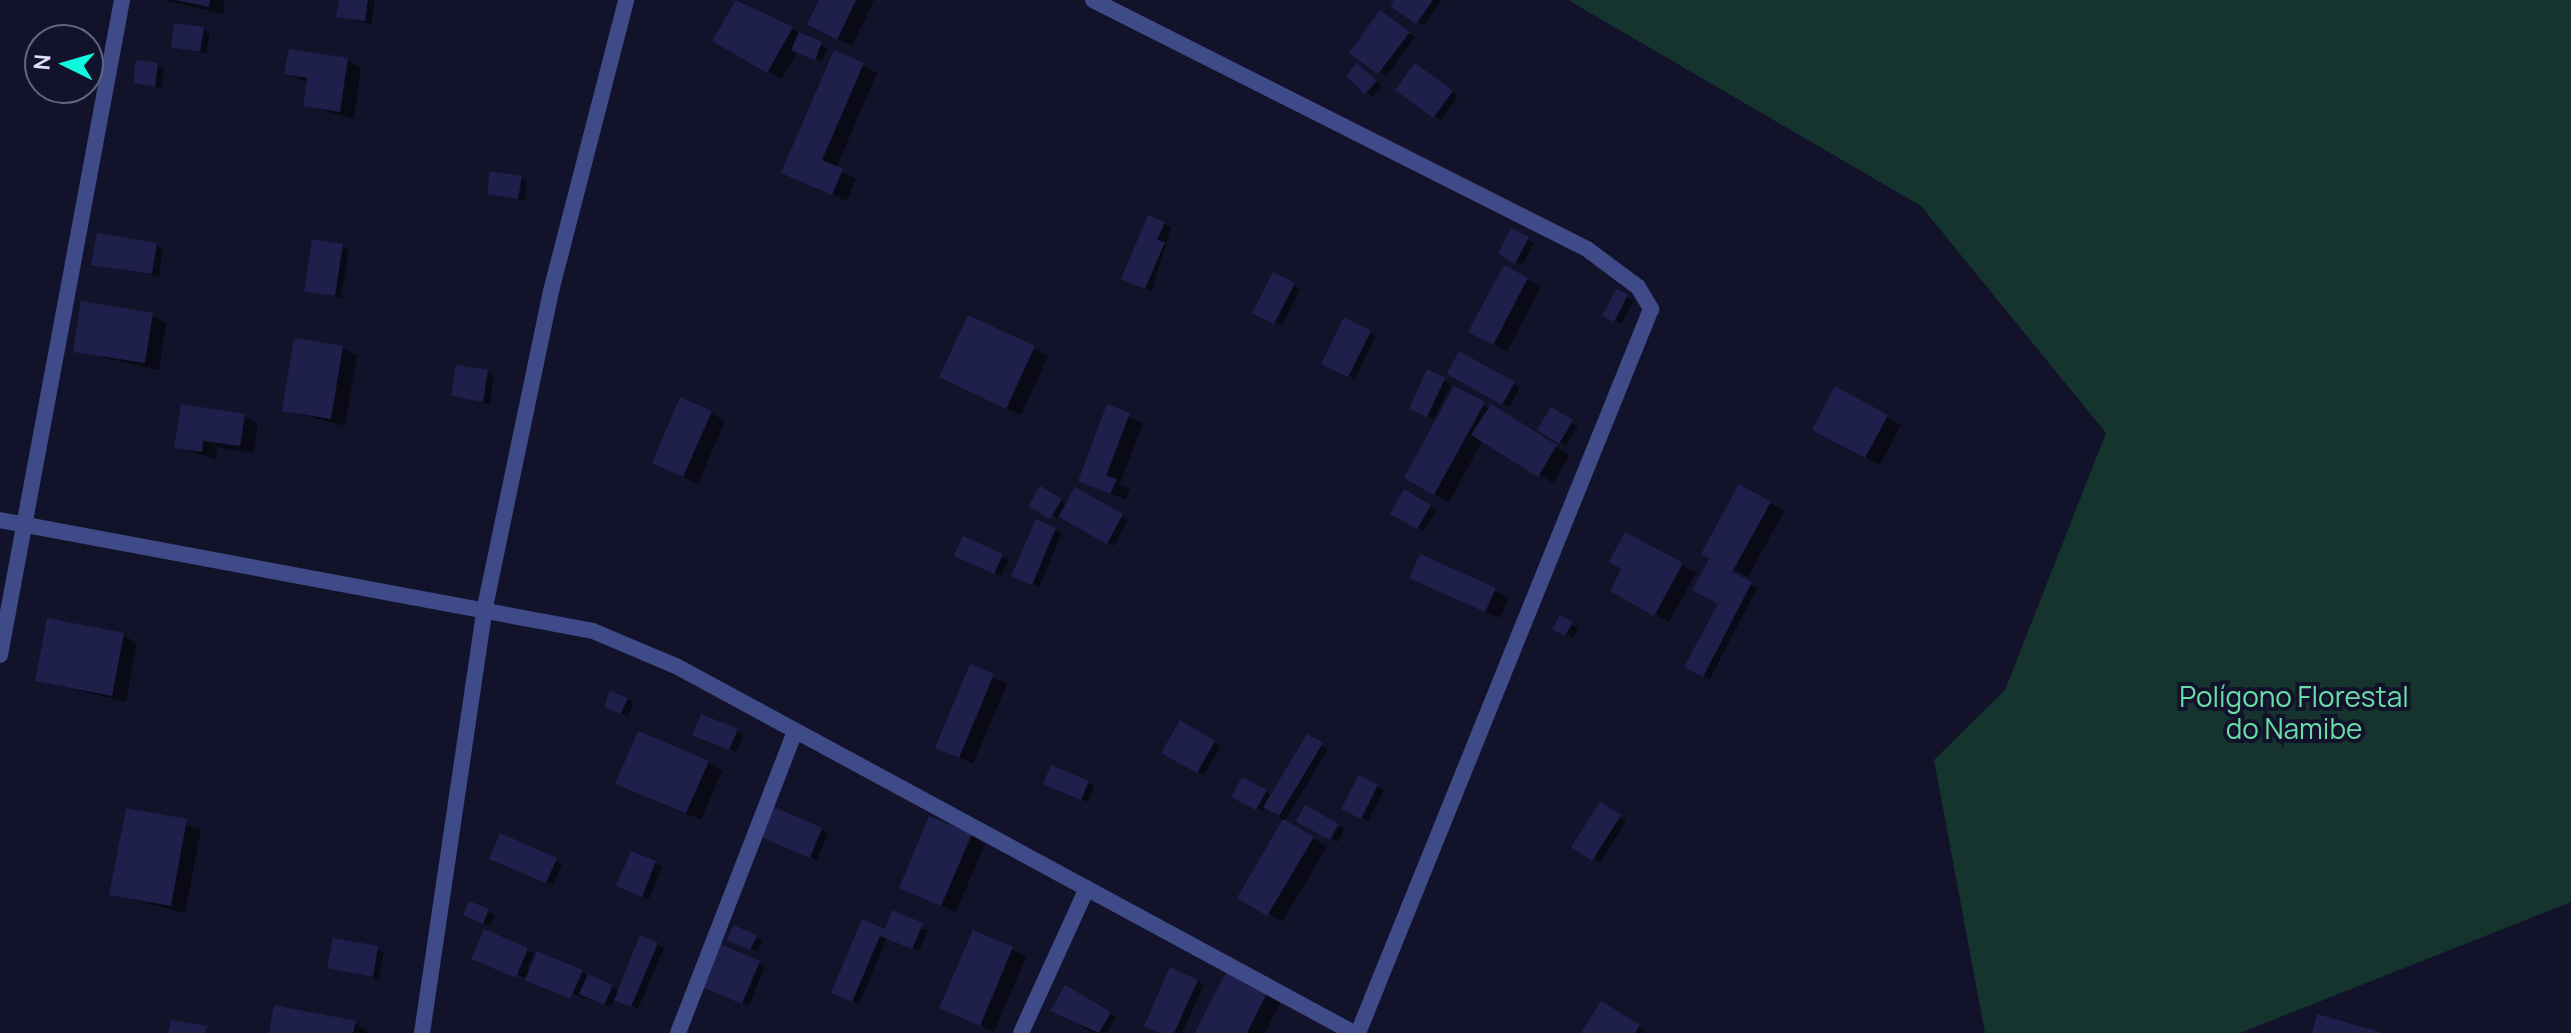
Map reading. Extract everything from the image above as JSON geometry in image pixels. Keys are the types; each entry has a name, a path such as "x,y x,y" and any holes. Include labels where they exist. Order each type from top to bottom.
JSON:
{"street":[{"path":"0,655 122,0"},
{"path":"422,1033 485,607 551,291 626,0"},
{"path":"0,520 485,607 593,631 795,731 1356,1033 1651,309 1638,287 1587,249 1093,0"},
{"path":"678,1033 795,731"},
{"path":"1021,1033 1087,888"}],"green space":[{"name":"Polígono Florestal do Namibe","path":"1568,0 2571,0 2571,902 2240,1033 1985,1033 1934,760 2005,690 2106,433 1921,206"}],"building":[{"path":"176,0 210,0 209,7"},
{"path":"339,0 368,0 365,21 336,17"},
{"path":"736,0 793,27 767,73 712,41"},
{"path":"819,0 856,0 837,40 807,24"},
{"path":"1394,0 1433,0 1416,24 1390,6"},
{"path":"1380,10 1410,32 1378,74 1349,53"},
{"path":"174,23 204,27 200,52 171,47"},
{"path":"799,32 822,42 815,60 791,50"},
{"path":"289,49 348,58 340,112 303,106 307,78 284,74"},
{"path":"834,50 864,63 822,160 843,169 832,195 781,173"},
{"path":"136,60 158,63 155,87 133,83"},
{"path":"1357,63 1377,81 1365,94 1346,76"},
{"path":"1415,63 1453,91 1433,118 1395,90"},
{"path":"490,171 522,176 518,199 487,194"},
{"path":"1148,215 1165,222 1157,240 1165,242 1145,289 1121,279"},
{"path":"1511,228 1529,237 1515,264 1498,254"},
{"path":"97,233 157,243 152,274 91,265"},
{"path":"312,239 343,244 335,296 304,291"},
{"path":"1504,265 1528,278 1493,345 1468,332"},
{"path":"1273,272 1295,283 1274,324 1252,313"},
{"path":"1616,289 1628,295 1614,322 1602,316"},
{"path":"81,301 153,313 145,363 73,352"},
{"path":"968,315 1035,346 1006,409 939,377"},
{"path":"1344,317 1371,331 1348,377 1321,364"},
{"path":"294,338 343,346 331,419 282,411"},
{"path":"1459,351 1515,382 1502,405 1447,374"},
{"path":"456,365 488,370 483,402 451,396"},
{"path":"1427,369 1445,378 1427,417 1409,409"},
{"path":"1454,386 1485,402 1434,495 1404,478"},
{"path":"1835,386 1888,415 1865,458 1812,430"},
{"path":"680,397 712,411 683,477 652,463"},
{"path":"181,404 245,414 240,446 203,441 202,452 174,448"},
{"path":"1107,404 1130,413 1106,476 1117,479 1110,494 1078,481"},
{"path":"1491,404 1557,445 1538,477 1471,435"},
{"path":"1551,407 1573,420 1559,444 1537,430"},
{"path":"1739,484 1771,502 1732,572 1752,582 1703,677 1684,667 1718,604 1692,590 1709,559 1729,569 1701,554"},
{"path":"1040,486 1062,499 1050,519 1028,506"},
{"path":"1075,487 1123,514 1107,544 1058,517"},
{"path":"1404,489 1431,505 1417,529 1390,514"},
{"path":"1036,519 1056,528 1032,585 1011,576"},
{"path":"1625,532 1683,563 1654,616 1610,591 1621,569 1609,562"},
{"path":"963,536 1003,554 994,574 954,556"},
{"path":"1420,554 1496,588 1485,612 1409,578"},
{"path":"1560,615 1573,622 1565,636 1552,629"},
{"path":"47,618 124,633 112,696 35,681"},
{"path":"970,664 994,674 959,758 935,748"},
{"path":"610,691 628,698 621,714 604,707"},
{"path":"701,714 738,729 729,750 692,735"},
{"path":"1180,720 1215,741 1197,773 1161,753"},
{"path":"638,731 709,761 686,813 615,784"},
{"path":"1307,734 1323,743 1279,816 1263,807"},
{"path":"1051,765 1089,781 1081,800 1043,784"},
{"path":"1359,775 1378,785 1361,819 1341,809"},
{"path":"1242,777 1267,790 1256,810 1231,797"},
{"path":"1600,802 1621,815 1592,861 1571,847"},
{"path":"1305,805 1339,824 1330,840 1296,822"},
{"path":"774,807 822,828 810,858 761,837"},
{"path":"126,808 187,819 171,906 109,895"},
{"path":"929,816 972,834 941,906 899,888"},
{"path":"1283,819 1314,837 1267,916 1237,898"},
{"path":"500,833 557,858 546,883 489,859"},
{"path":"631,851 656,861 642,897 616,886"},
{"path":"469,901 489,909 483,924 463,915"},
{"path":"892,910 923,923 912,949 880,936 852,1002 831,993 862,919 885,929"},
{"path":"733,925 757,935 750,950 727,940"},
{"path":"484,929 528,948 516,978 471,959"},
{"path":"973,930 1013,947 980,1026 939,1008"},
{"path":"640,935 658,943 631,1007 614,1000"},
{"path":"333,938 378,946 373,977 327,968"},
{"path":"720,944 760,961 742,1004 702,987"},
{"path":"537,951 583,970 570,999 525,980"},
{"path":"1170,967 1198,980 1174,1033 1160,1033 1144,1026"},
{"path":"1226,972 1267,993 1247,1033 1195,1033"},
{"path":"588,974 613,985 604,1005 579,994"},
{"path":"1065,985 1111,1012 1099,1033 1050,1011"},
{"path":"1601,1001 1640,1025 1635,1033 1581,1033"},
{"path":"274,1005 356,1021 353,1033 269,1033"},
{"path":"2317,1014 2380,1032 2380,1033 2312,1033"},
{"path":"171,1020 207,1026 205,1033 168,1033"}]}
